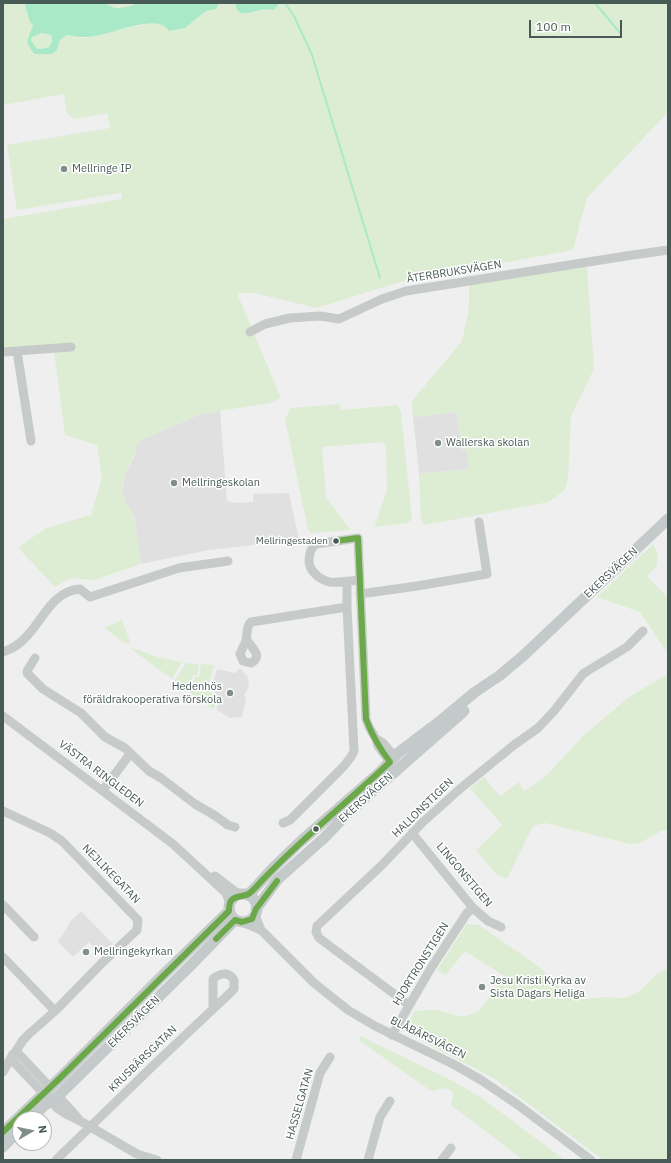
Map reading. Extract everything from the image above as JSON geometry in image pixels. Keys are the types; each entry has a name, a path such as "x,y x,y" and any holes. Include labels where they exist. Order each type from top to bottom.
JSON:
{"main road":[{"name":"EKERSVÄGEN","path":"256,912 278,879 329,833 396,763 410,742 439,722 475,692 499,676 523,656 668,519"},
{"name":"EKERSVÄGEN","path":"244,895 253,890 300,842 366,786 396,763"},
{"path":"244,895 253,899 255,902 256,912 250,921 234,914 233,898 244,895"},
{"name":"EKERSVÄGEN","path":"3,1132 51,1094 186,970 234,914"},
{"name":"EKERSVÄGEN","path":"39,1111 45,1105 51,1094"},
{"path":"3,1147 12,1137"}],"street":[{"name":"ÅTERBRUKSVÄGEN","path":"250,332 265,324 290,318 320,316 339,318 382,299 406,291 668,250"},
{"path":"3,352 71,347"},
{"path":"17,351 31,441"},
{"path":"360,594 487,574 479,522"},
{"path":"359,580 330,582 313,572 309,564 309,556 312,547 316,544 358,538 366,718 378,746 396,763"},
{"path":"3,652 15,646 27,636 53,603 67,592 80,589 90,596 180,568 228,561"},
{"path":"283,823 290,820 343,767 354,751 347,581"},
{"path":"246,639 246,631 251,622 347,607"},
{"name":"HALLONSTIGEN","path":"409,1005 319,938 316,932 317,926 461,788 538,728 554,711 583,674 627,647 643,631"},
{"path":"35,658 27,671 31,678 43,689 80,713 105,737 124,748 149,771 161,778 195,804 228,825 236,827"},
{"name":"VÄSTRA RINGLEDEN","path":"3,716 184,853 211,877 226,893 234,914"},
{"path":"102,790 130,754"},
{"name":"NEJLIKEGATAN","path":"3,811 50,833 62,841 138,920 137,930 55,1011 23,1040 3,1072"},
{"name":"LINGONSTIGEN","path":"412,834 473,908 488,921 501,927"},
{"name":"VÄSTRA RINGLEDEN","path":"211,877 244,895"},
{"path":"3,905 34,937"},
{"name":"HJORTRONSTIGEN","path":"392,1035 433,964 467,913 473,908"},
{"name":"BLÅBÄRSVÄGEN","path":"256,912 261,930"},
{"name":"BLÅBÄRSVÄGEN","path":"234,914 261,930 285,952 314,983 348,1010 392,1035 455,1065 481,1080 518,1105 591,1160"},
{"path":"3,957 55,1011"},
{"name":"KRUSBÄRSGATAN","path":"56,1160 86,1124 213,1009"},
{"path":"13,1055 51,1094 86,1124 135,1157 157,1160"},
{"name":"HASSELGATAN","path":"296,1160 320,1073 330,1057"},
{"path":"368,1160 380,1117 390,1101"},
{"path":"442,1160 451,1148"}],"shaded area":[{"path":"3,3 24,3 27,14 33,25 28,42 35,54 51,54 57,50 60,40 67,35 82,38 97,36 109,31 153,23 176,30 185,28 206,11 216,9 219,3 235,3 236,8 240,13 253,13 265,9 275,9 279,3 668,3 668,112 587,198 573,250 404,281 316,308 254,293 237,293 281,398 270,403 201,414 143,439 136,446 122,484 122,494 134,518 141,564 94,580 71,578 55,587 19,547 46,528 91,515 102,478 97,445 65,435 54,351 3,352 3,219 122,199 121,193 17,210 7,145 110,128 107,113 75,119 67,114 64,94 3,105"},
{"path":"24,3 107,3 115,8 119,8 131,6 137,3 219,3 216,9 206,11 185,28 169,31 162,25 147,24 91,37 67,35 60,40 57,50 52,54 35,54 31,50 27,42 33,25 30,22","holes":["42,33 52,36 52,41 49,47 37,49 31,40 32,37"]},
{"path":"107,3 137,3 131,6 115,8"},
{"path":"235,3 279,3 275,9 272,10 264,9 248,13 240,13 236,8"},
{"path":"42,33 52,36 52,41 49,47 37,49 31,40 32,37"},
{"path":"587,267 594,369 571,416 568,480 564,491 549,502 424,525 421,519 419,474 469,469 467,450 461,451 457,412 413,417 412,401 462,341 469,308 469,285"},
{"path":"340,404 341,410 398,405 401,413 412,519 407,523 374,527 387,491 386,445 382,442 322,447 326,497 350,530 311,533 308,530 285,419 291,408"},
{"name":"Mellringeskolan","path":"220,411 227,501 235,503 253,502 253,494 289,493 299,540 209,550 141,564 134,516 125,503 122,490 124,477 135,455 136,446 143,439 201,414"},
{"name":"Wallerska skolan","path":"457,412 461,450 467,450 469,469 419,474 413,417"},
{"path":"653,544 658,553 657,566 647,576 668,598 668,654 640,612 597,597"},
{"path":"122,620 131,644 125,643 104,628"},
{"path":"132,648 158,657 182,662 172,679 131,649"},
{"path":"186,663 199,664 197,675 193,675 187,691 175,682"},
{"path":"201,664 214,666 209,684 215,706 213,709 189,692 195,677 199,677"},
{"name":"Hedenhös föräldrakooperativa förskola","path":"240,668 248,677 249,686 244,696 246,698 242,717 230,718 217,710 218,702 213,682 217,669 235,673"},
{"path":"668,674 668,830 661,831 640,843 630,844 545,823 533,826 507,879 495,873 476,850 502,825 470,788 484,777 500,796 519,782 524,791 545,777 583,736 629,697"},
{"path":"81,911 113,944 102,955 89,942 73,957 58,942 71,921"},
{"path":"467,924 479,925 538,966 575,1000 606,997 629,997 641,990 657,974 668,968 668,1160 603,1160 495,1079 403,1031 415,1011 437,1010 459,1016 475,1013 481,1009 504,976 465,951 446,975 437,970"},
{"path":"360,1036 453,1081 482,1098 565,1160 523,1160 451,1105 453,1096 452,1091 446,1088 431,1091 360,1041"}],"waterway":[{"path":"285,3 294,16 312,55 380,278"},
{"path":"595,3 620,33"}],"transit line":[{"path":"3,1132 60,1078 229,911 229,906 233,898 251,892 288,854 390,762 376,742 366,719 358,538 336,541"},
{"path":"216,939 235,920 242,922 252,919 256,909 277,881"}],"place":[{"name":"Mellringe IP","path":"64,169"},
{"name":"Wallerska skolan","path":"438,443"},
{"name":"Mellringeskolan","path":"174,483"},
{"name":"Mellringestaden","path":"336,541"},
{"name":"Hedenhös föräldrakooperativa förskola","path":"230,693"},
{"name":"Mellringekyrkan","path":"86,952"},
{"name":"Jesu Kristi Kyrka av Sista Dagars Heliga","path":"482,987"}]}
